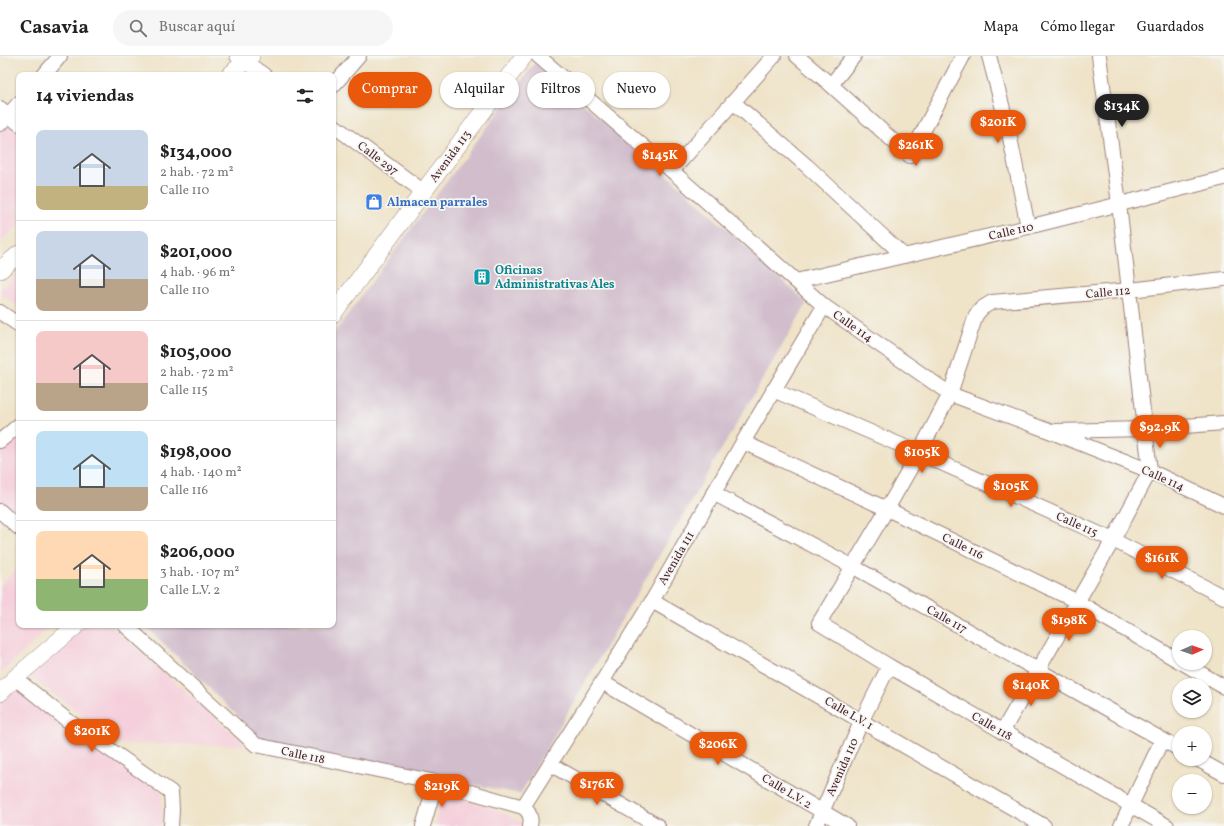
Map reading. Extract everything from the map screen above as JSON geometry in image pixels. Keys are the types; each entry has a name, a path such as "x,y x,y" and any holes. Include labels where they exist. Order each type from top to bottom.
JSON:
{"main road":[{"name":"Avenida 113","path":"336,310 524,56"},
{"path":"232,72 244,58"},
{"path":"0,270 16,257"},
{"path":"0,693 15,678 73,628"}],"street":[{"path":"47,72 60,56"},
{"path":"336,83 359,56"},
{"name":"Calle 114","path":"538,56 672,171 824,306 950,394 1050,431 1150,471 1224,506"},
{"path":"672,171 774,56"},
{"path":"797,56 910,156 963,56"},
{"path":"831,85 854,56"},
{"path":"989,56 1008,128 1028,227"},
{"path":"1002,732 1113,540 1150,471 1130,290 1099,56"},
{"path":"244,58 260,72"},
{"path":"733,102 807,166 904,256"},
{"path":"7,118 16,107"},
{"name":"Calle 297","path":"336,127 424,192"},
{"name":"Calle 110","path":"796,281 1028,227 1224,178"},
{"name":"Calle 112","path":"950,394 976,315 982,308 992,302 1130,290 1224,279"},
{"name":"Avenida 111","path":"523,807 652,601 773,390 824,306"},
{"path":"0,312 16,323"},
{"name":"Calle 115","path":"773,390 919,453 1113,540 1224,597"},
{"path":"852,566 919,453 950,394"},
{"path":"1050,431 1145,429 1224,423"},
{"path":"0,441 16,428"},
{"name":"Calle 116","path":"743,442 887,509 1076,602 1172,657"},
{"name":"Calle 117","path":"713,494 852,566 1172,745"},
{"path":"0,511 16,525"},
{"name":"Calle 118","path":"852,566 819,623 1002,732 1167,826"},
{"name":"Calle L.V. 1","path":"652,601 862,720 1044,826"},
{"name":"Calle 118","path":"128,628 256,745 436,782 523,807"},
{"name":"Avenida 110","path":"816,826 862,720 889,666"},
{"path":"1195,670 1224,687"},
{"path":"15,678 67,720 171,792 171,826"},
{"name":"Calle L.V. 2","path":"602,682 847,826"},
{"path":"1121,826 1162,740"},
{"path":"550,764 658,826"},
{"path":"1210,766 1224,774"},
{"path":"424,826 436,782"},
{"path":"523,807 530,814 530,826"}],"shaded area":[{"path":"535,63 546,72 528,72"},
{"path":"527,74 527,108 588,108 672,179 807,303 520,794 264,742 148,628 336,628 336,330 501,108 519,108 519,84"},
{"path":"6,121 16,129 16,228 0,242 0,127"},
{"path":"16,275 16,305 0,293 0,290"},
{"path":"16,433 16,514 0,500 0,446"},
{"path":"16,569 16,628 49,628 0,674 0,615 8,622 0,614 0,586"},
{"path":"81,628 113,628 246,745 120,744 27,674"},
{"path":"16,687 61,726 162,792 162,826 0,826 0,702"},
{"path":"441,794 458,797 493,809 523,823 522,826 435,826"}],"place":[{"name":"Almacen parrales","path":"374,202"},
{"name":"Oficinas Administrativas Ales","path":"482,277"}]}
